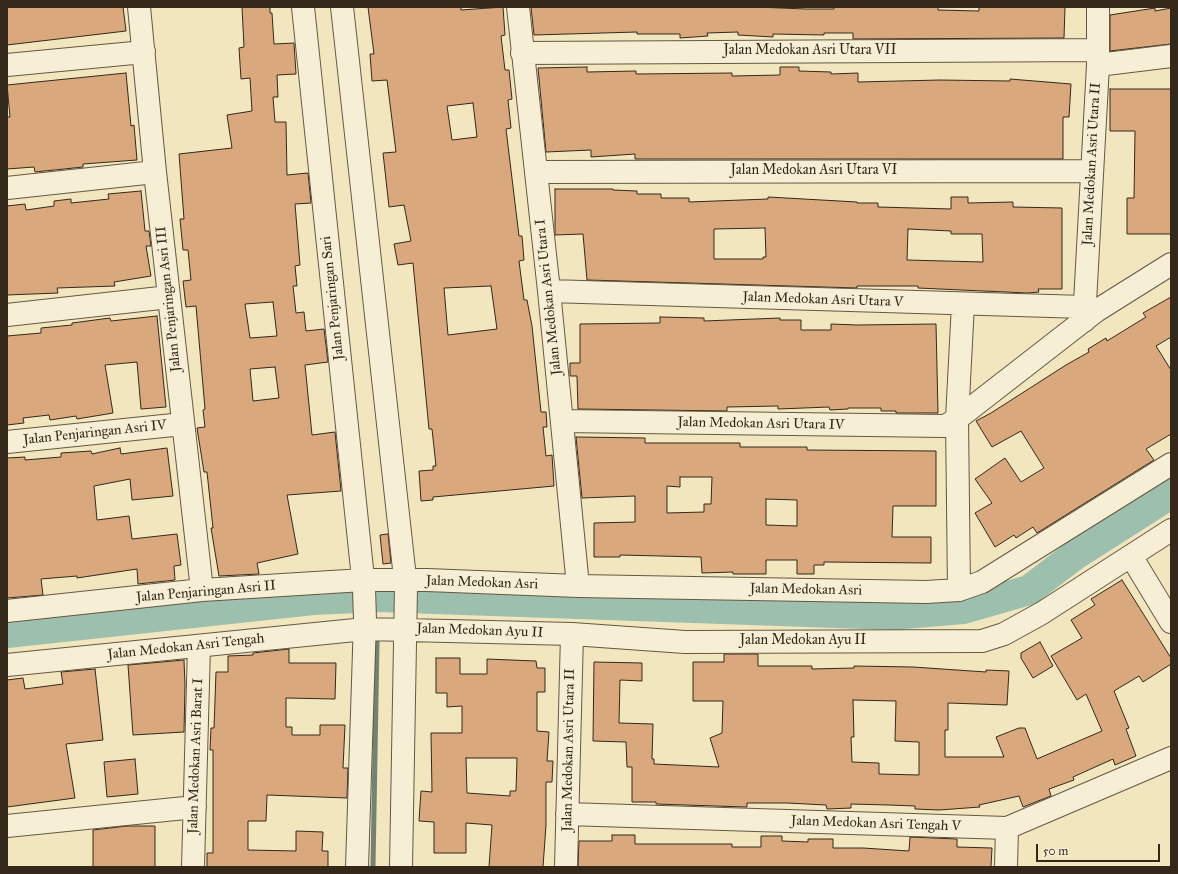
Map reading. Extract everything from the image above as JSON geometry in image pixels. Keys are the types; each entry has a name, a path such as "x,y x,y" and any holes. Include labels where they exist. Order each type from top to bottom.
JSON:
{"street":[{"name":"Jalan Penjaringan Asri III","path":"139,7 155,172 202,590"},
{"name":"Jalan Penjaringan Sari","path":"302,7 363,584"},
{"path":"342,7 406,584"},
{"name":"Jalan Medokan Asri Utara I","path":"518,7 549,290 578,586"},
{"name":"Jalan Medokan Asri Utara II","path":"1088,313 1092,171 1098,58 1098,7"},
{"path":"7,65 144,52"},
{"name":"Jalan Medokan Asri Utara VII","path":"522,53 1098,58 1171,56"},
{"name":"Jalan Medokan Asri Utara VI","path":"536,172 1092,171"},
{"path":"7,188 155,172"},
{"name":"Jalan Medokan Asri Utara IV","path":"562,421 929,427 945,426 957,419 1088,313 1171,264"},
{"name":"Jalan Medokan Asri Utara V","path":"549,290 963,304 1088,313"},
{"path":"7,315 169,297"},
{"path":"958,590 957,419 963,304"},
{"name":"Jalan Penjaringan Asri IV","path":"7,442 183,424"},
{"name":"Jalan Medokan Asri","path":"402,867 406,584 926,592 958,590 982,582 1171,464"},
{"name":"Jalan Medokan Ayu II","path":"406,626 572,634 685,642 982,641 1004,634 1042,613 1171,530"},
{"path":"1131,556 1171,622"},
{"path":"356,867 365,624 363,584"},
{"name":"Jalan Penjaringan Asri II","path":"7,611 202,590 363,584 406,584"},
{"path":"365,624 406,626"},
{"name":"Jalan Medokan Asri Tengah","path":"7,665 199,646 365,624"},
{"name":"Jalan Medokan Asri Utara II","path":"566,867 572,634"},
{"name":"Jalan Medokan Asri Barat I","path":"193,867 199,646"},
{"name":"Jalan Medokan Asri Tengah V","path":"567,814 1007,828 1171,758"},
{"path":"7,826 194,807"},
{"path":"1006,867 1007,828"}],"building":[{"path":"7,7 123,7 126,31 7,45"},
{"path":"242,7 270,7 270,13 272,13 274,44 294,43 296,74 277,75 278,97 273,97 275,122 286,122 287,175 308,173 311,203 295,204 300,265 295,266 297,286 293,286 296,313 304,312 306,331 324,329 328,362 305,365 312,435 335,432 341,491 287,495 298,554 257,563 259,574 219,576 211,528 213,528 207,472 204,472 197,428 205,427 203,410 205,409 196,306 186,307 183,281 191,280 188,250 183,250 180,219 184,219 179,154 232,148 227,115 252,111 250,78 241,79 239,48 244,47","holes":["273,302 277,336 250,338 245,304","275,367 279,398 253,401 250,369"]},
{"path":"368,7 461,7 461,10 503,7 505,35 501,36 505,70 509,70 512,99 508,100 511,128 506,129 519,236 522,236 524,260 519,261 524,300 527,300 532,326 541,412 546,412 547,427 543,427 546,456 552,455 554,486 433,497 433,500 421,501 419,471 433,470 433,466 436,466 432,429 429,429 413,263 398,265 394,244 411,241 404,205 389,207 383,153 396,152 387,80 372,81 370,54 374,54","holes":["473,103 477,137 452,140 447,106","491,286 497,329 448,335 444,288"]},
{"path":"531,7 756,7 834,9 834,7 938,7 938,10 979,11 979,7 1065,7 1064,38 853,39 853,33 824,33 824,35 773,34 773,37 738,35 738,32 707,33 708,36 680,38 680,34 637,34 637,32 534,35"},
{"path":"1155,8 1155,11 1171,8 1171,44 1110,51 1110,15"},
{"path":"587,67 587,72 636,71 636,74 732,73 732,76 780,75 780,67 799,67 799,71 831,72 831,74 858,73 858,82 940,80 1010,81 1010,79 1071,84 1069,117 1063,117 1063,159 635,159 635,154 591,157 591,150 546,152 538,68"},
{"path":"126,73 131,126 134,125 137,160 83,164 83,167 35,172 34,167 7,169 7,117 10,117 7,85"},
{"path":"1110,89 1171,89 1171,234 1127,234 1127,198 1134,198 1135,131 1110,131"},
{"path":"555,189 613,189 637,191 637,194 661,194 661,198 689,198 689,202 768,199 768,197 878,203 878,207 951,209 951,197 968,197 968,203 1013,202 1013,207 1062,208 1062,289 1038,289 1039,292 1027,293 918,288 918,286 857,286 857,288 587,280 583,234 555,235","holes":["765,228 766,257 763,257 763,259 714,259 714,229","908,229 951,231 951,234 982,234 983,262 907,260"]},
{"path":"141,191 145,231 149,231 151,246 146,246 151,276 114,282 115,286 57,288 58,293 7,295 7,206 25,204 26,210 54,206 54,201 71,199 71,203 109,199 108,194"},
{"path":"1171,297 1171,337 1156,346 1171,370 1171,434 1146,449 1154,460 1037,533 1033,527 1016,538 1014,535 995,547 975,513 992,503 975,479 1005,458 1021,482 1044,468 1021,431 992,447 976,421 1089,352 1088,349 1106,338 1107,341 1146,317 1143,313"},
{"path":"157,316 166,407 141,409 137,362 105,365 113,413 77,419 76,416 50,420 49,415 23,418 24,423 7,425 7,336 41,333 41,328 72,325 72,323 110,318 111,321"},
{"path":"660,317 704,318 704,321 780,318 780,320 801,320 801,330 831,330 831,324 936,324 938,413 896,413 896,411 881,411 881,408 848,408 830,410 829,407 778,409 778,406 727,407 727,411 578,409 577,376 570,376 570,363 580,363 580,324 660,323"},
{"path":"576,437 645,438 645,443 740,443 740,447 807,447 807,450 936,451 936,506 893,506 892,537 931,537 931,563 824,562 824,565 814,565 814,574 797,574 797,560 766,560 766,574 733,574 733,572 702,573 701,557 620,555 620,557 594,557 594,523 635,522 635,496 582,498","holes":["680,477 712,477 711,504 704,504 704,512 667,513 667,486 680,487","766,499 797,500 797,526 766,525"]},
{"path":"120,448 121,454 167,448 173,496 132,500 130,479 94,486 97,520 129,516 132,539 177,534 181,565 174,566 175,580 138,584 137,569 77,578 77,576 41,579 43,595 7,598 7,458 25,457 25,460 61,457 61,453 91,451 92,454"},
{"path":"388,534 391,563 383,564 380,535"},
{"path":"1122,580 1171,658 1171,664 1143,682 1139,676 1114,691 1129,728 1126,729 1136,756 1115,765 1113,759 1073,777 1074,780 1049,789 1051,796 1023,807 1019,796 979,805 980,807 939,810 915,809 915,806 851,804 851,808 827,809 826,805 787,803 747,803 746,807 632,802 632,767 627,767 626,742 593,741 594,662 642,663 642,681 620,680 619,723 653,724 652,759 654,759 654,764 719,767 710,738 722,733 723,701 693,701 693,662 724,662 724,654 758,654 758,666 812,666 812,669 854,668 854,666 913,667 986,672 986,670 1009,671 1007,705 948,703 948,730 945,730 945,757 1004,757 996,737 1019,728 1025,728 1037,759 1102,731 1086,694 1077,700 1051,656 1082,638 1071,620 1095,605 1091,599","holes":["853,700 896,701 895,741 919,742 919,775 879,774 879,763 852,762 851,737 854,737"]},
{"path":"1040,642 1053,666 1033,678 1021,658 1021,653"},
{"path":"289,649 289,663 336,663 335,699 286,698 286,727 292,727 292,735 320,735 320,725 345,725 343,768 348,768 347,798 267,795 266,821 248,821 248,850 296,851 296,831 323,832 322,851 328,851 328,867 207,867 207,853 213,853 213,750 210,750 211,728 214,728 216,672 228,672 228,656 253,655 253,653"},
{"path":"436,658 460,658 460,674 487,674 487,659 536,661 537,668 545,668 545,692 537,692 537,731 549,732 547,761 553,761 552,782 546,782 546,825 543,867 489,867 492,825 466,823 466,853 434,853 434,822 419,821 421,791 432,792 431,733 462,733 462,706 447,707 447,693 436,693","holes":["466,758 517,758 516,791 510,791 510,796 467,793"]},
{"path":"184,660 184,732 133,735 128,665"},
{"path":"95,669 103,740 66,744 75,798 7,807 7,680 23,678 25,689 63,684 61,672"},
{"path":"135,759 138,794 107,797 104,762"},
{"path":"127,826 155,826 155,867 93,867 93,830"},
{"path":"612,835 635,835 635,844 732,844 732,847 761,847 761,836 782,836 782,841 808,842 808,839 833,839 833,848 909,851 910,837 957,839 957,847 992,848 991,867 578,867 579,841 612,841"}],"waterway":[{"path":"7,633 313,600 378,597 893,615 963,609 1029,590 1075,555 1171,494"},
{"path":"373,867 377,642"}]}
